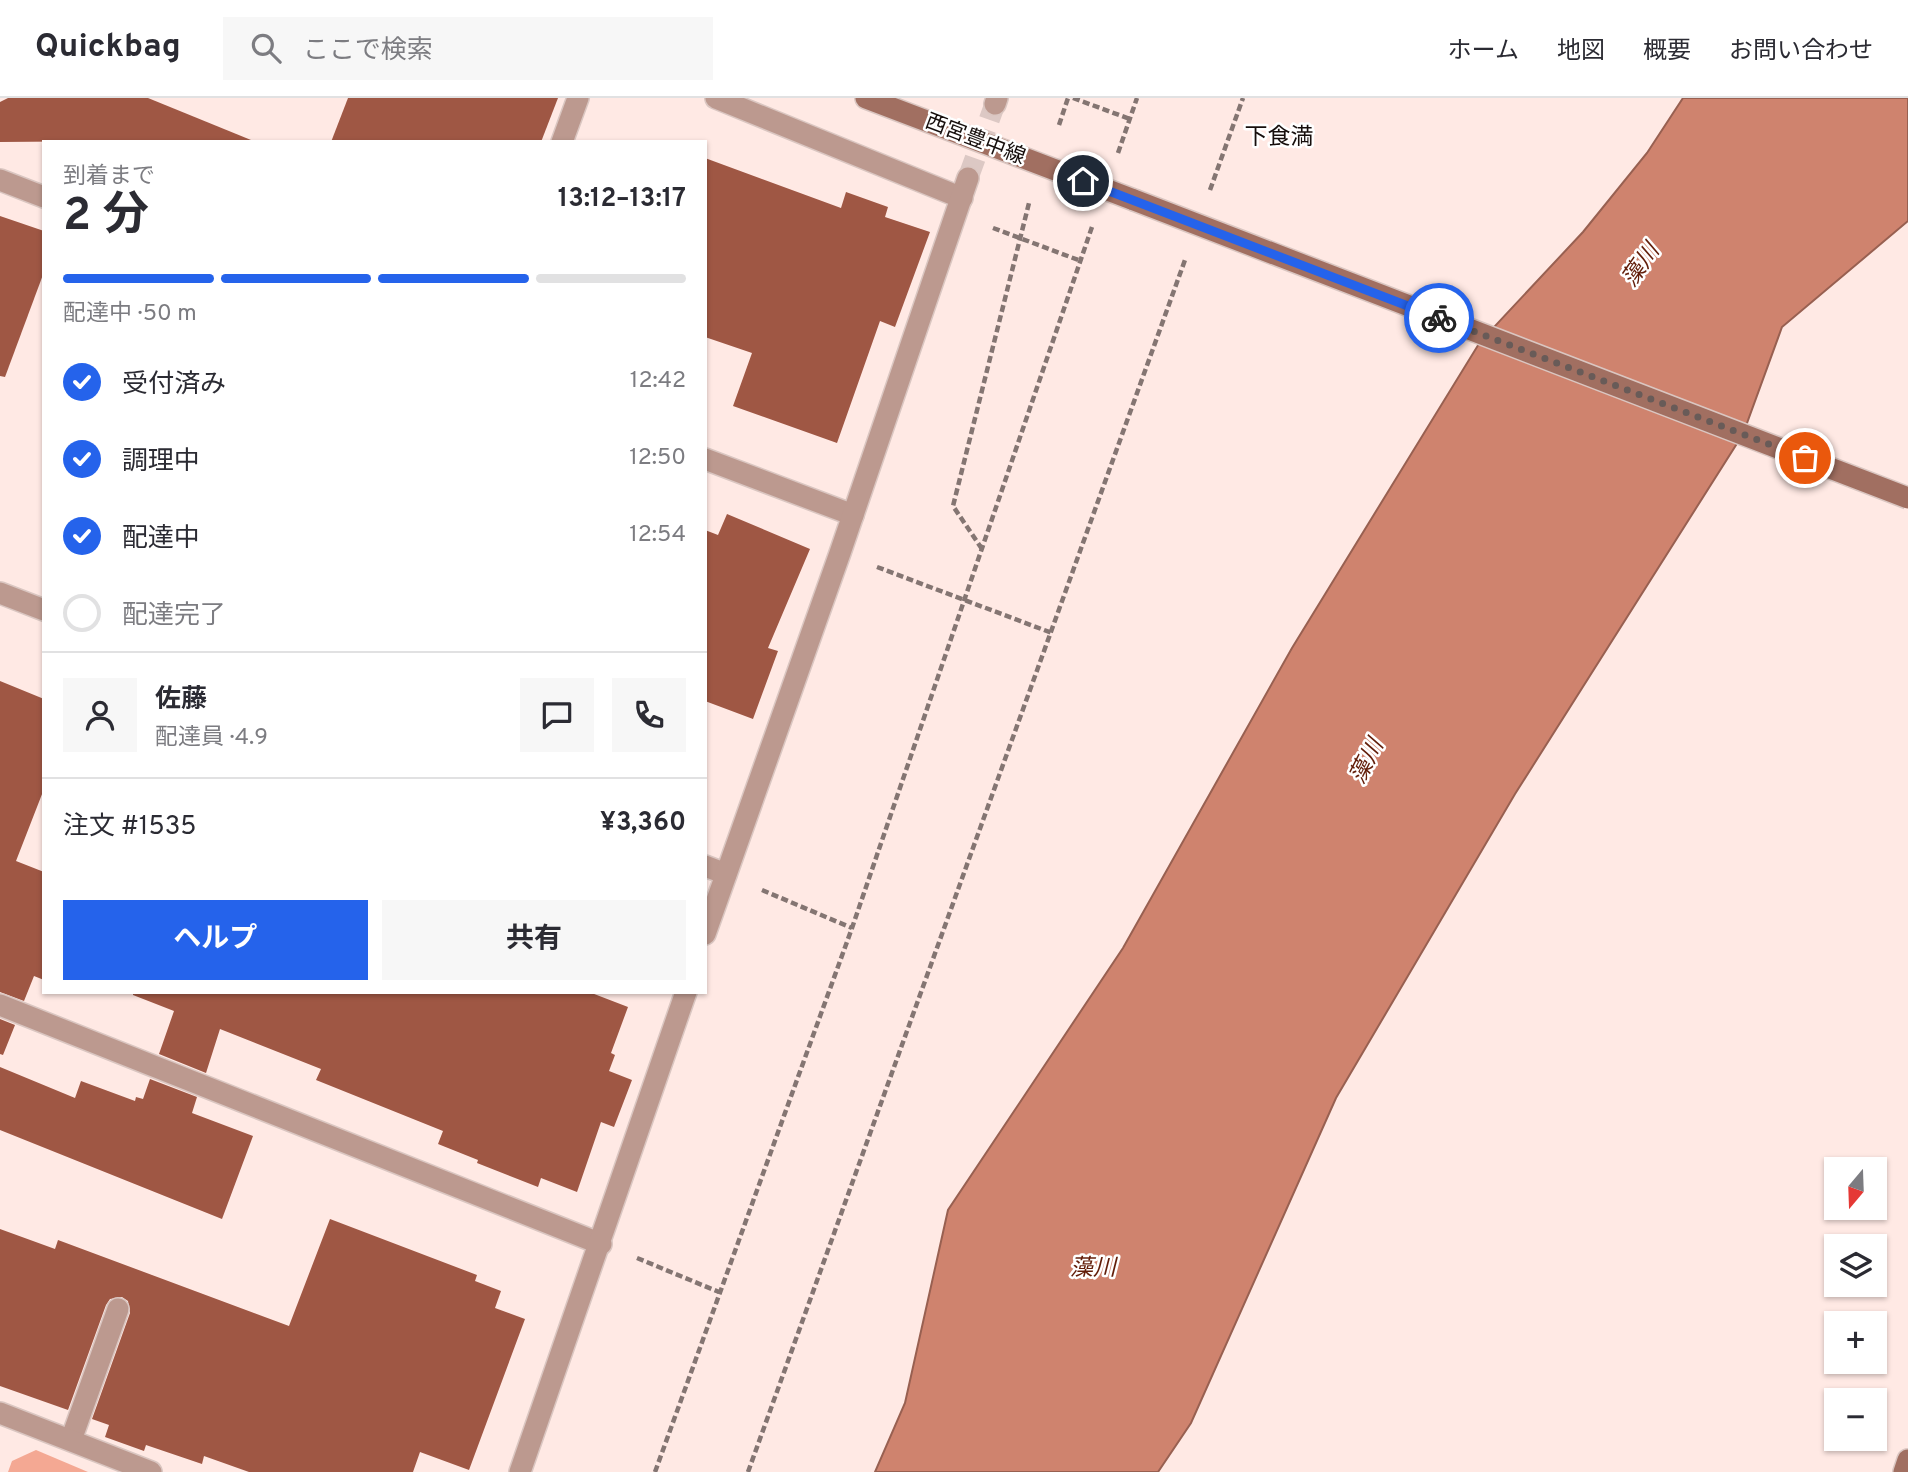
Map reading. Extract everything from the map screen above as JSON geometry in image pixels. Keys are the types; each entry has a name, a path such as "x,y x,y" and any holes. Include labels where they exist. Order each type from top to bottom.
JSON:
{"main road":[{"name":"西宮豊中線","path":"866,98 1908,498"},
{"path":"1904,1472 1908,1460"}],"street":[{"path":"563,140 578,98"},
{"path":"707,928 965,188 716,98"},
{"path":"0,180 42,196"},
{"path":"707,459 853,515"},
{"path":"0,593 42,609"},
{"path":"707,867 726,874"},
{"path":"520,1472 685,994"},
{"path":"0,1005 601,1244"},
{"path":"71,1440 118,1309"},
{"path":"2,1421 71,1440 151,1472"}],"path":[{"path":"1059,125 1068,98"},
{"path":"1073,98 1130,119"},
{"path":"1116,160 1137,98"},
{"path":"1209,194 1243,98"},
{"path":"983,550 953,506 1029,203"},
{"path":"655,1472 852,928 966,601 1094,220"},
{"path":"1021,238 1081,261"},
{"path":"748,1472 1187,253"},
{"path":"840,553 1052,633"},
{"path":"726,874 852,928"},
{"path":"601,1244 719,1292"}],"shaded area":[{"path":"36,1450 88,1472 8,1472 12,1461"}],"water":[{"name":"藻川","path":"1683,98 1908,98 1908,221 1782,327 1743,434 1515,794 1336,1098 1191,1423 1158,1472 875,1472 905,1403 948,1210 1123,948 1292,648 1480,342 1583,232 1647,153"}],"building":[{"path":"8,98 148,98 251,140 0,142 0,102"},
{"path":"348,98 558,98 542,140 332,140"},
{"path":"707,159 841,208 846,192 888,207 885,217 930,232 895,327 880,321 837,443 733,406 752,353 707,338"},
{"path":"0,216 42,230 42,277 5,377 0,376"},
{"path":"727,514 810,549 768,648 778,651 753,719 707,702 707,531 718,535"},
{"path":"0,681 42,698 42,794 16,861 42,871 42,979 34,976 24,1001 0,992"},
{"path":"594,994 628,1007 611,1053 615,1055 609,1071 632,1080 614,1127 601,1122 577,1192 541,1178 538,1187 438,1144 443,1131 316,1080 321,1069 220,1029 206,1073 159,1054 174,1011 133,995"},
{"path":"0,1019 15,1025 3,1055 0,1054"},
{"path":"0,1067 75,1098 81,1081 135,1101 136,1097 143,1099 150,1079 197,1097 192,1113 253,1136 222,1219 0,1130"},
{"path":"330,1219 477,1275 475,1281 501,1291 495,1308 525,1319 469,1470 420,1452 413,1472 249,1472 204,1456 202,1464 146,1445 144,1451 105,1437 109,1425 92,1419 130,1313 128,1301 122,1297 110,1299 106,1305 68,1410 0,1386 0,1229 55,1249 58,1240 289,1326"}],"tunnel":[{"path":"968,178 995,104"}],"way so far":[{"path":"1439,318 1805,458"}],"district":[{"name":"下食満","path":"1279,138"}],"route":[{"path":"1083,181 1439,318"}]}
